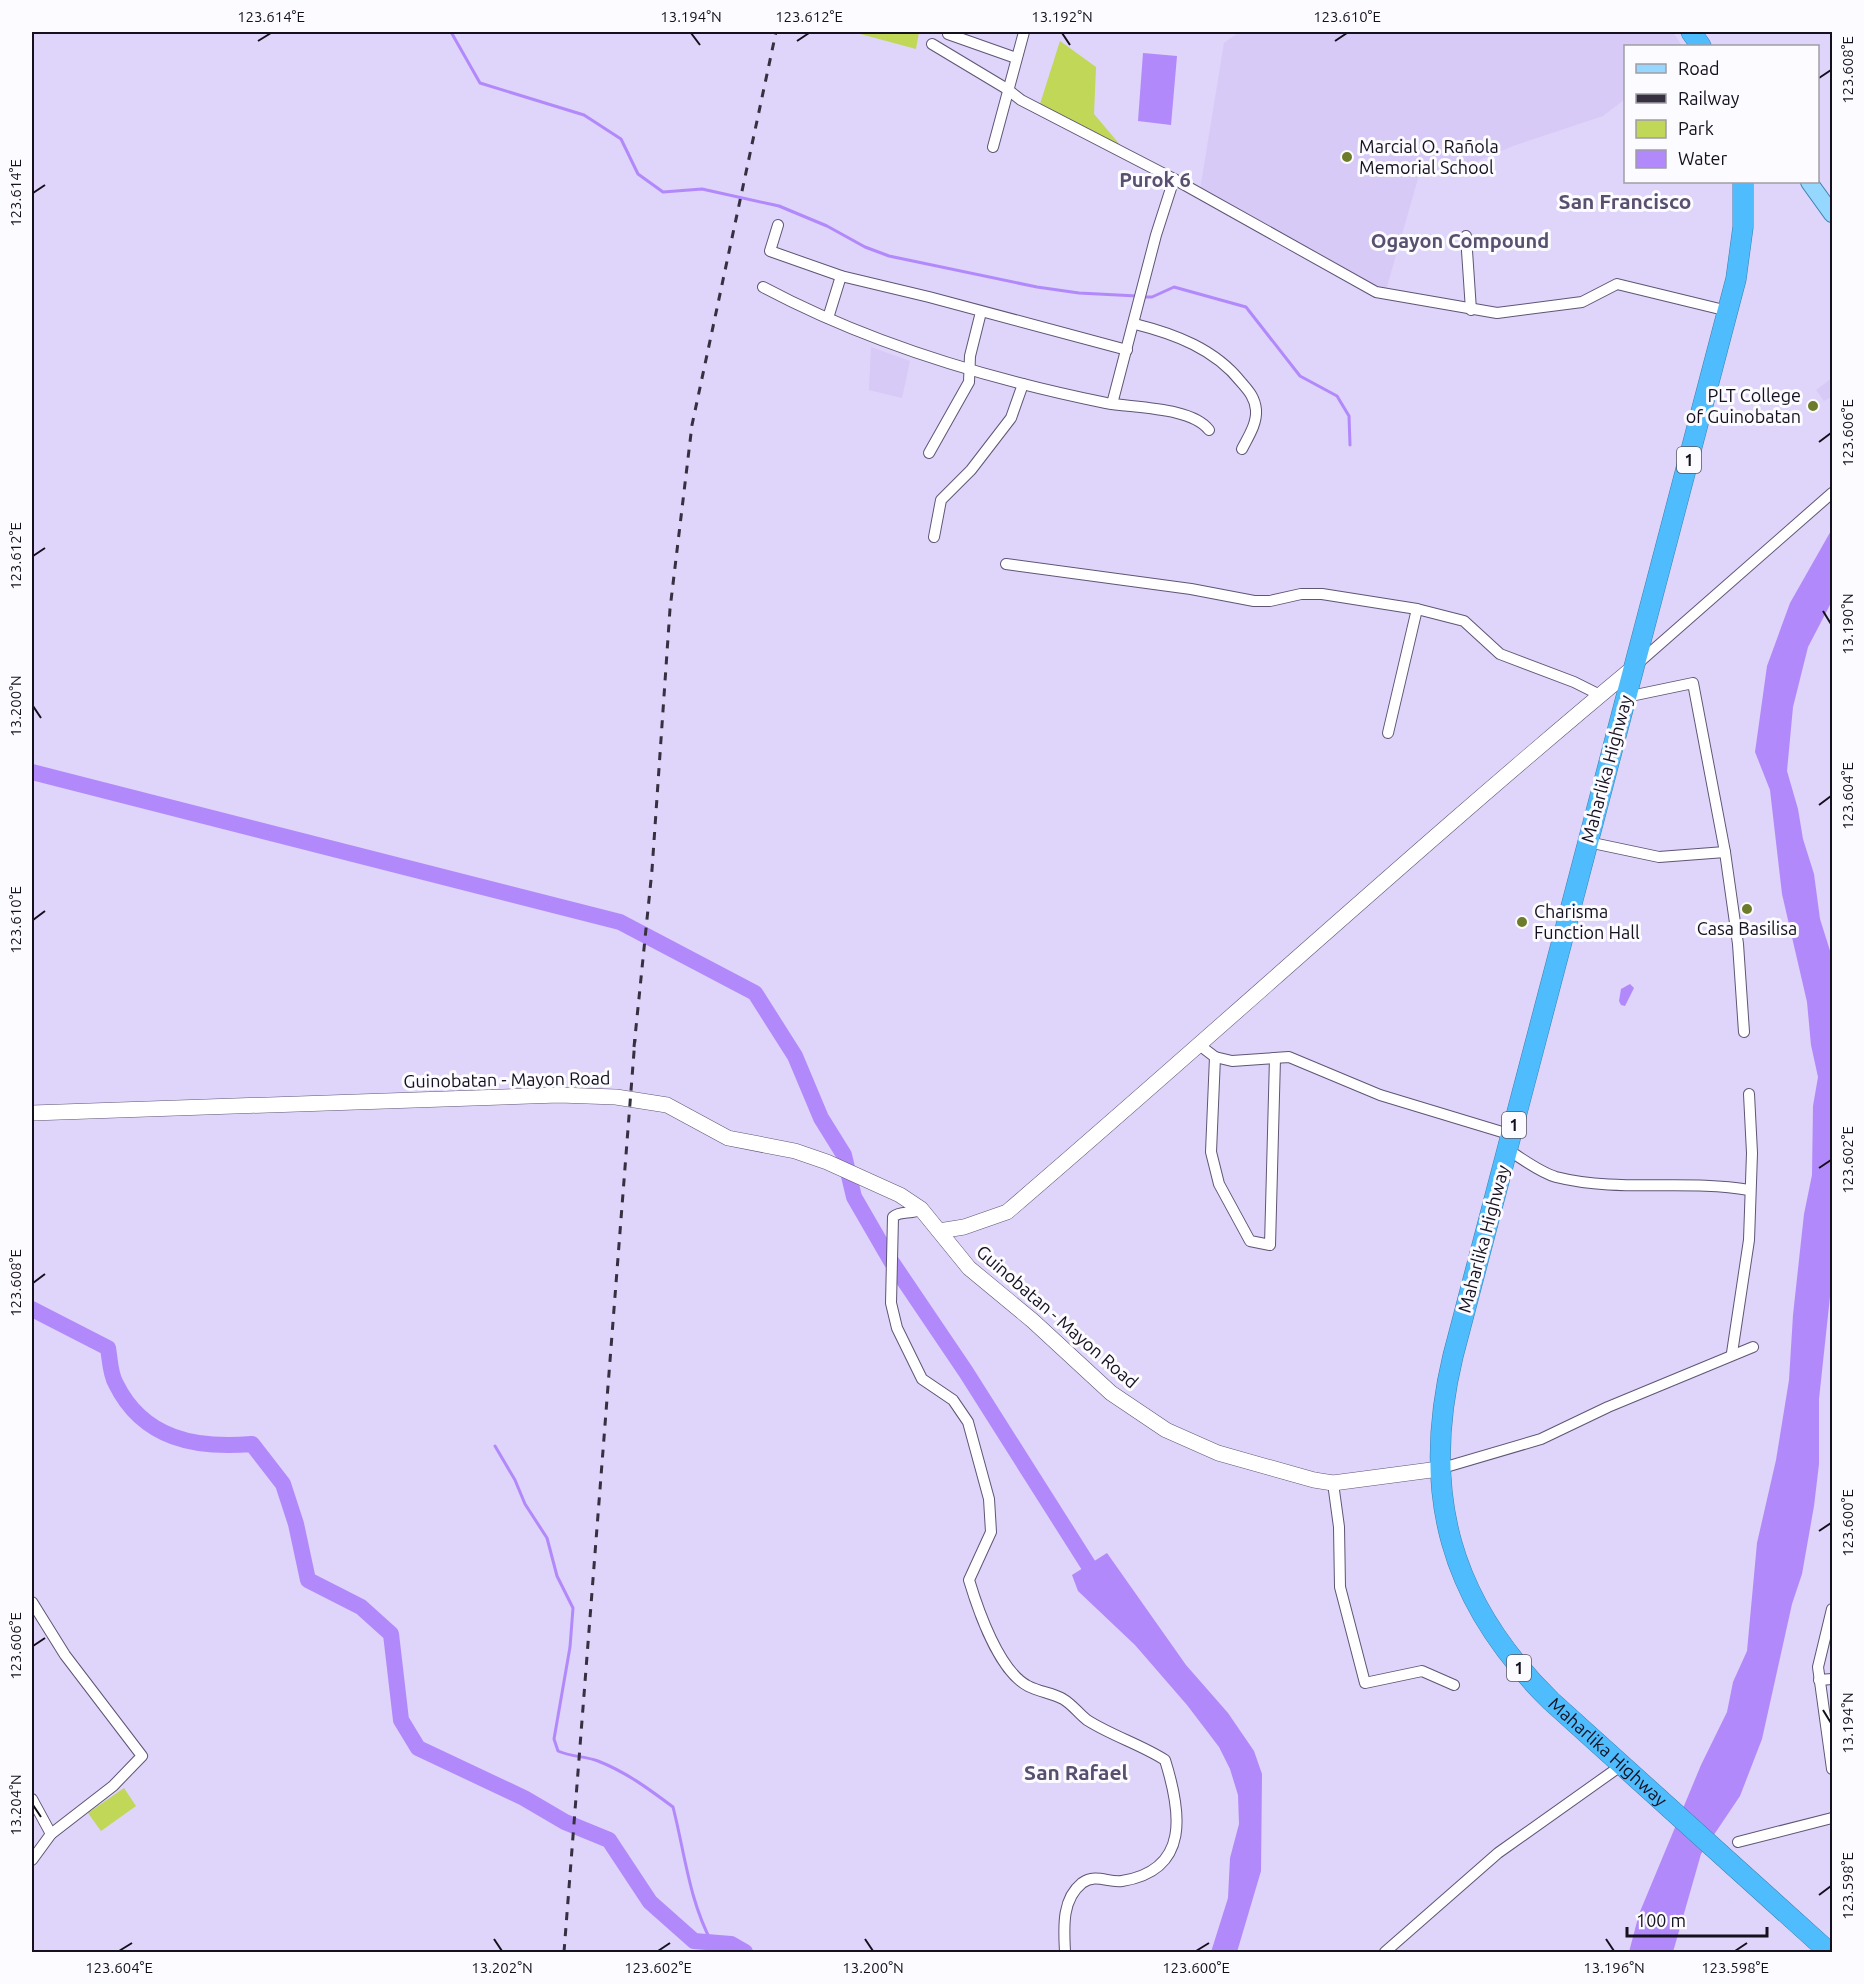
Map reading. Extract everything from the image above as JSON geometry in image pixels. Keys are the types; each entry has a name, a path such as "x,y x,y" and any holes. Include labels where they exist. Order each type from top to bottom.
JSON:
{"highway":[{"path":"1691,32 1700,45"},
{"name":"Maharlika Highway","path":"1743,183 1743,227 1728,311 1448,1380 1442,1418 1439,1469 1453,1548 1467,1585 1490,1629 1536,1687 1829,1953"}],"main road":[{"path":"1810,183 1833,214"},
{"path":"939,1231 964,1227 1007,1212 1406,865 1504,775 1634,667"},
{"name":"Guinobatan - Mayon Road","path":"32,1113 558,1095 616,1096 666,1105 728,1137 765,1143 827,1162 900,1195 921,1209 969,1268 1033,1321 1111,1393 1166,1430 1218,1453 1314,1480 1333,1483 1439,1469"}],"street":[{"path":"993,147 1024,32"},
{"path":"948,34 1016,58"},
{"path":"932,44 1007,89 1021,100 1174,179 1376,292 1497,313 1582,302 1617,284 1728,311"},
{"path":"1112,404 1135,324 1156,235 1174,179"},
{"path":"778,225 770,251 841,276 929,297 1127,351"},
{"path":"1466,237 1471,310"},
{"path":"828,318 841,276"},
{"path":"763,287 828,318 902,349 1023,384 1112,404 1192,416 1202,421 1209,430"},
{"path":"929,453 969,382 970,356 981,312"},
{"path":"1135,324 1182,338 1228,366 1254,398 1255,421 1242,449"},
{"path":"934,537 941,500 971,470 1011,418 1023,384"},
{"path":"1634,667 1833,493"},
{"path":"1006,564 1191,589 1254,601 1270,601 1301,594 1322,594 1417,609 1464,621 1500,654 1574,682 1600,695"},
{"path":"1388,733 1417,609"},
{"path":"1626,697 1693,683 1725,852 1738,944 1744,1032"},
{"path":"1588,842 1659,857 1725,852"},
{"path":"1198,1044 1215,1057 1232,1061 1289,1057 1380,1095 1510,1143 1557,1177 1638,1186 1730,1187 1749,1190"},
{"path":"1215,1057 1211,1152 1219,1184 1250,1241 1270,1245 1275,1058"},
{"path":"1732,1353 1749,1240 1752,1153 1749,1094"},
{"path":"921,1209 915,1213 896,1214 893,1217 891,1303 897,1328 922,1379 953,1400 968,1422 990,1510 991,1532 969,1580 981,1619 1002,1658 1026,1686 1063,1699 1086,1719 1116,1736 1144,1747 1165,1760 1172,1784 1177,1822 1173,1850 1150,1873 1120,1882 1100,1877 1082,1883 1067,1904 1065,1953"},
{"path":"1439,1469 1549,1436 1608,1407 1732,1353 1752,1347"},
{"path":"1333,1483 1339,1527 1340,1587 1365,1683 1422,1671 1454,1685"},
{"path":"32,1602 64,1656 142,1756 113,1786 51,1834 32,1860"},
{"path":"1833,1609 1821,1650 1819,1680 1833,1769"},
{"path":"1819,1680 1833,1679"},
{"path":"1385,1953 1498,1853 1622,1765"},
{"path":"32,1799 51,1834"},
{"path":"1738,1842 1833,1818"}],"shaded area":[{"name":"Marcial O. Rañola Memorial School","path":"1239,32 1673,32 1681,45 1624,45 1624,100 1603,116 1513,146 1442,176 1421,168 1386,290 1368,285 1200,190 1224,43"},
{"path":"871,347 910,361 902,398 869,390"},
{"path":"1832,378 1832,397 1824,401 1816,390"}],"green space":[{"path":"853,32 919,32 916,49"},
{"path":"1060,41 1096,67 1094,114 1121,146 1040,104"},
{"path":"124,1788 136,1806 101,1831 88,1813"}],"water":[{"path":"1143,53 1177,56 1171,125 1138,121"},
{"path":"1832,529 1832,601 1808,647 1793,707 1787,771 1814,874 1820,919 1832,957 1832,1278 1819,1399 1819,1464 1814,1506 1802,1574 1792,1604 1762,1739 1740,1796 1701,1854 1673,1952 1629,1952 1639,1914 1701,1765 1727,1712 1733,1682 1747,1651 1757,1543 1776,1460 1789,1380 1793,1315 1804,1214 1812,1175 1813,1106 1818,1077 1811,1045 1807,1002 1782,894 1770,790 1755,752 1767,666 1790,603"},
{"path":"1630,984 1634,988 1625,1006 1621,1005 1619,1001 1621,989"},
{"path":"1107,1553 1186,1665 1228,1713 1254,1751 1262,1774 1261,1871 1237,1952 1211,1952 1228,1898 1230,1858 1239,1824 1238,1795 1230,1769 1219,1747 1187,1705 1135,1645 1078,1591 1072,1575"}],"waterway":[{"path":"451,32 480,83 584,115 621,139 638,174 663,192 702,189 779,206 889,256 1037,287 1079,293 1137,296"},
{"path":"1143,297 1152,297 1174,287 1246,307 1300,376 1337,396 1349,416 1350,445"},
{"path":"32,772 620,922 755,993 795,1056 821,1118 844,1155 854,1197 891,1261 966,1372 1099,1582"},
{"path":"32,1309 108,1348 114,1380 127,1403 156,1428 191,1442 252,1444 283,1484 296,1524 308,1580 361,1607 391,1634 401,1720 418,1748 524,1798 565,1822 609,1840 650,1902 694,1941 731,1944 745,1952"},
{"path":"495,1446 515,1480 525,1504 547,1538 557,1576 573,1608 570,1647 554,1739 558,1751 608,1765 637,1781 673,1807 688,1877 704,1927 712,1943"}],"railway":[{"path":"634,1047 652,870 670,609 692,425 776,32"},
{"path":"564,1952 635,1039"}],"place":[{"name":"Marcial O. Rañola Memorial School","path":"1347,157"},
{"name":"PLT College of Guinobatan","path":"1813,406"},
{"name":"Casa Basilisa","path":"1747,909"},
{"name":"Charisma Function Hall","path":"1522,922"}],"district":[{"name":"Purok 6","path":"1155,180"},
{"name":"San Francisco","path":"1625,202"},
{"name":"Ogayon Compound","path":"1460,241"},
{"name":"San Rafael","path":"1076,1773"}]}
